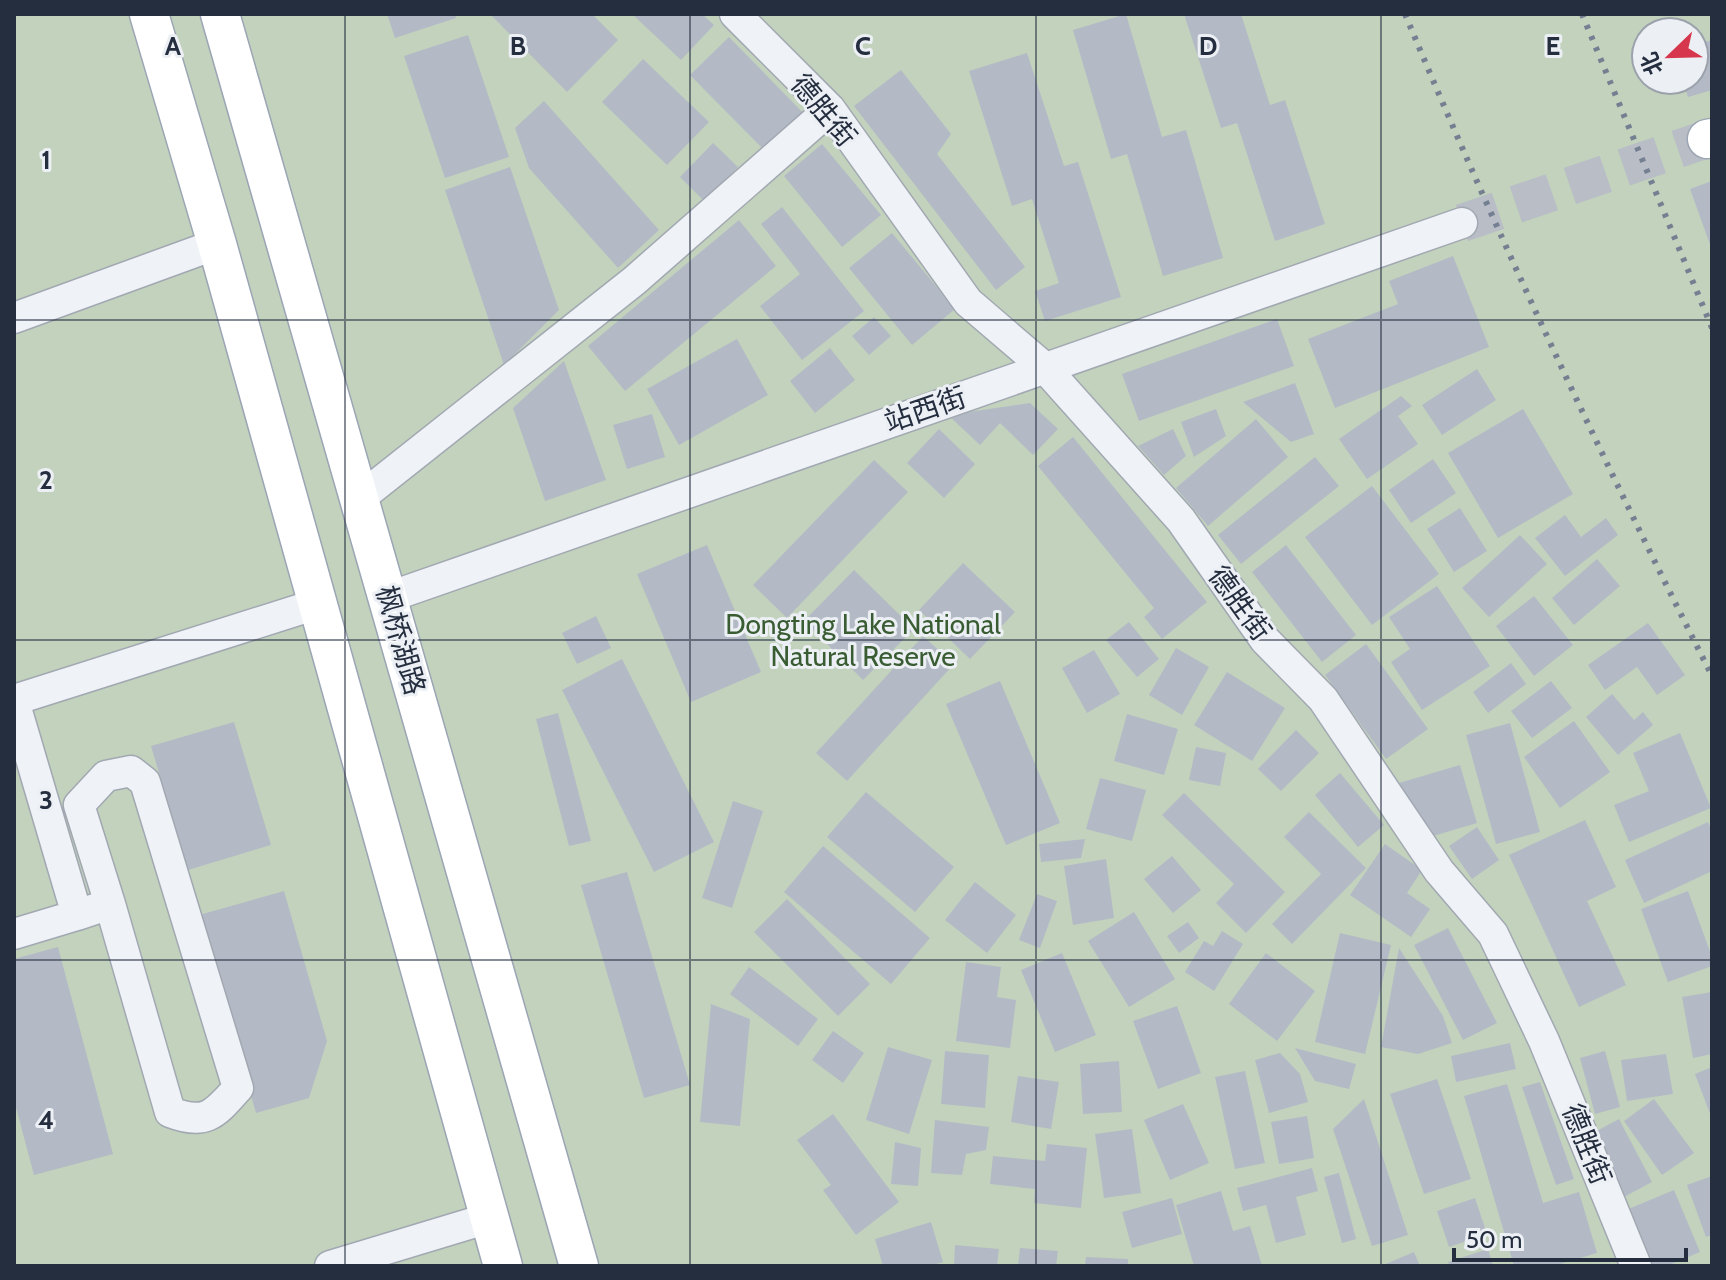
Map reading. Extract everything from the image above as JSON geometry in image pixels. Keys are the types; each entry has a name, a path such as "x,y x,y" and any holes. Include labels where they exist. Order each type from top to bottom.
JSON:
{"main road":[{"path":"149,14 217,244 503,1266"},
{"name":"枫桥湖路","path":"220,14 579,1266"}],"street":[{"name":"德胜街","path":"735,14 830,109 968,302 1045,368 1181,520 1265,640 1323,699 1439,871 1493,934 1544,1041 1636,1266"},
{"path":"360,498 634,281 830,109"},
{"name":"站西街","path":"389,597 1462,223"},
{"path":"14,318 217,244"},
{"path":"77,915 14,701 317,604"},
{"path":"131,771 145,782 238,1088 216,1113 190,1120 170,1112 110,904 79,805 106,776 131,771"},
{"path":"14,934 110,904"},
{"path":"330,1266 489,1218"}],"green space":[{"name":"Dongting Lake National Natural Reserve","path":"14,14 1712,14 1712,1266 14,1266"}],"building":[{"path":"387,14 455,14 456,18 395,38"},
{"path":"490,14 592,14 618,40 567,92"},
{"path":"632,14 702,14 714,25 681,60"},
{"path":"1126,14 1162,137 1186,130 1223,258 1163,276 1127,154 1111,159 1073,30"},
{"path":"1184,14 1241,14 1270,105 1285,100 1325,224 1275,241 1237,123 1221,128"},
{"path":"468,35 509,157 445,178 404,56"},
{"path":"729,37 810,120 772,158 690,75"},
{"path":"1712,40 1710,91 1710,41"},
{"path":"1027,53 1064,166 1078,162 1121,297 1045,321 1035,291 1059,283 1032,199 1012,206 969,71"},
{"path":"643,59 709,122 667,165 602,102"},
{"path":"901,70 951,134 937,154 1025,267 996,290 854,106"},
{"path":"544,101 659,230 618,268 529,168 515,128"},
{"path":"713,143 738,167 705,202 680,177"},
{"path":"822,144 881,215 842,247 784,176"},
{"path":"510,167 559,310 504,365 445,190"},
{"path":"1712,181 1712,250 1690,189"},
{"path":"782,207 864,311 802,360 760,306 800,274 761,224"},
{"path":"739,220 776,266 625,391 588,346"},
{"path":"892,233 955,309 912,345 849,268"},
{"path":"1453,256 1489,347 1335,408 1308,339 1398,304 1389,281"},
{"path":"874,317 891,336 869,355 852,336"},
{"path":"1277,319 1294,366 1139,421 1122,374"},
{"path":"737,339 768,395 679,445 647,389"},
{"path":"830,348 855,380 815,413 790,381"},
{"path":"564,361 606,480 545,501 513,408"},
{"path":"1477,369 1496,400 1442,435 1422,405"},
{"path":"1295,383 1314,434 1291,442 1243,402"},
{"path":"1401,396 1412,406 1398,416 1418,444 1367,479 1339,439"},
{"path":"1030,403 1058,429 1033,455 1000,423 980,445 948,415"},
{"path":"1216,409 1226,436 1194,457 1181,422"},
{"path":"1523,409 1573,494 1498,538 1448,453"},
{"path":"652,414 665,457 627,469 613,425"},
{"path":"1256,419 1288,457 1208,526 1176,488"},
{"path":"939,429 975,464 944,498 907,463"},
{"path":"1173,429 1186,456 1164,475 1138,446"},
{"path":"1073,437 1207,602 1162,639 1144,617 1154,608 1038,466"},
{"path":"1315,457 1339,486 1241,564 1218,535"},
{"path":"1433,459 1456,493 1411,523 1389,490"},
{"path":"874,460 908,492 787,618 753,585"},
{"path":"1372,486 1439,574 1372,625 1305,537"},
{"path":"1460,508 1487,551 1454,572 1427,529"},
{"path":"1565,515 1581,537 1606,518 1618,535 1565,576 1535,538"},
{"path":"1520,535 1547,564 1489,617 1462,588"},
{"path":"707,545 761,672 691,702 637,574"},
{"path":"1286,545 1356,635 1322,662 1252,572"},
{"path":"1597,559 1620,586 1574,625 1552,598"},
{"path":"963,563 1015,612 970,659 919,610"},
{"path":"854,570 914,629 863,680 804,621"},
{"path":"1437,586 1490,666 1422,710 1391,662 1410,649 1389,617"},
{"path":"1534,596 1573,645 1534,676 1496,626"},
{"path":"596,616 611,648 577,664 562,633"},
{"path":"1129,622 1159,659 1137,677 1106,640"},
{"path":"1648,623 1685,675 1657,695 1637,667 1605,690 1588,665"},
{"path":"923,636 954,664 847,781 816,753"},
{"path":"1366,644 1428,729 1386,759 1325,675"},
{"path":"1176,648 1209,667 1182,715 1149,695"},
{"path":"1094,650 1120,694 1087,713 1062,668"},
{"path":"622,659 714,842 654,872 562,690"},
{"path":"1511,663 1526,684 1488,713 1473,692"},
{"path":"1227,672 1285,708 1252,761 1194,725"},
{"path":"1000,681 1060,823 1006,845 946,704"},
{"path":"1551,681 1572,708 1532,738 1511,711"},
{"path":"1612,694 1634,720 1643,712 1653,725 1618,755 1586,717"},
{"path":"558,713 591,841 569,846 536,719"},
{"path":"1127,714 1178,729 1164,775 1114,761"},
{"path":"1574,721 1610,772 1560,808 1524,757"},
{"path":"234,722 271,845 188,870 151,746"},
{"path":"1510,723 1540,832 1496,844 1466,735"},
{"path":"1296,730 1319,753 1281,791 1258,769"},
{"path":"1680,733 1711,808 1629,842 1614,805 1649,791 1633,753"},
{"path":"1196,747 1226,753 1220,786 1189,780"},
{"path":"1460,765 1477,823 1430,837 1399,783"},
{"path":"1340,773 1384,825 1358,847 1315,795"},
{"path":"1100,778 1146,790 1132,841 1086,829"},
{"path":"866,792 954,867 915,912 827,837"},
{"path":"1184,793 1285,892 1246,933 1216,903 1234,884 1162,815"},
{"path":"733,801 763,811 732,908 702,898"},
{"path":"1309,812 1366,868 1292,944 1272,924 1321,874 1284,837"},
{"path":"1585,820 1616,887 1587,901 1626,985 1579,1007 1509,855"},
{"path":"1708,822 1712,831 1712,871 1644,903 1625,860"},
{"path":"1477,827 1499,860 1472,879 1449,846"},
{"path":"1085,839 1081,858 1041,862 1039,844"},
{"path":"1385,844 1422,870 1407,893 1430,909 1411,937 1350,895"},
{"path":"823,846 930,938 891,984 784,892"},
{"path":"1172,856 1201,890 1173,913 1144,879"},
{"path":"1106,859 1114,918 1073,925 1064,866"},
{"path":"627,872 690,1085 644,1098 581,885"},
{"path":"975,882 1016,915 987,953 945,920"},
{"path":"284,891 327,1041 309,1098 256,1113 199,915"},
{"path":"1688,891 1712,957 1712,966 1668,982 1641,909"},
{"path":"1037,894 1057,901 1040,948 1019,940"},
{"path":"787,899 870,984 838,1016 754,932"},
{"path":"1134,912 1175,979 1129,1007 1088,941"},
{"path":"1188,922 1199,938 1179,953 1167,936"},
{"path":"1448,928 1497,1023 1463,1040 1414,945"},
{"path":"1222,931 1243,944 1214,991 1185,972 1204,941 1213,946"},
{"path":"1340,933 1391,945 1365,1054 1315,1042"},
{"path":"58,947 113,1154 34,1175 14,1100 14,959"},
{"path":"1399,948 1443,1016 1452,1043 1418,1054 1381,1047"},
{"path":"1062,953 1096,1035 1055,1052 1021,970"},
{"path":"1266,953 1315,991 1277,1041 1229,1004"},
{"path":"966,962 1001,967 997,997 1016,1000 1010,1048 956,1041"},
{"path":"749,967 818,1019 798,1046 730,994"},
{"path":"1712,992 1712,1054 1693,1058 1682,997"},
{"path":"711,1004 750,1019 740,1126 700,1122"},
{"path":"1177,1006 1201,1073 1158,1089 1133,1021"},
{"path":"833,1031 864,1053 843,1083 812,1060"},
{"path":"1510,1043 1516,1069 1456,1082 1451,1056"},
{"path":"888,1047 932,1060 909,1134 866,1120"},
{"path":"1295,1048 1356,1064 1349,1089 1315,1081"},
{"path":"945,1051 989,1055 985,1108 941,1104"},
{"path":"1605,1051 1620,1107 1595,1114 1580,1058"},
{"path":"1280,1053 1300,1074 1308,1102 1269,1113 1255,1060"},
{"path":"1666,1054 1673,1094 1627,1101 1621,1060"},
{"path":"1119,1061 1122,1112 1083,1114 1080,1064"},
{"path":"1712,1067 1712,1119 1695,1074"},
{"path":"1245,1071 1265,1163 1235,1169 1215,1077"},
{"path":"1018,1076 1059,1082 1051,1129 1011,1122"},
{"path":"1437,1079 1471,1179 1424,1194 1390,1094"},
{"path":"1540,1082 1574,1179 1556,1185 1522,1087"},
{"path":"1507,1084 1543,1203 1579,1192 1597,1253 1553,1266 1514,1266 1464,1096"},
{"path":"1364,1099 1408,1235 1372,1246 1333,1129"},
{"path":"1654,1099 1694,1153 1662,1175 1624,1121"},
{"path":"1183,1104 1209,1163 1170,1180 1144,1120"},
{"path":"833,1114 899,1202 856,1235 823,1190 831,1185 797,1140"},
{"path":"1307,1116 1314,1158 1279,1164 1271,1122"},
{"path":"1619,1119 1652,1182 1624,1197 1591,1134"},
{"path":"935,1120 989,1127 986,1150 966,1154 962,1175 931,1173"},
{"path":"1132,1129 1141,1193 1104,1198 1095,1134"},
{"path":"895,1142 921,1148 918,1186 891,1184"},
{"path":"1047,1144 1087,1148 1081,1208 1034,1203 1035,1189 990,1184 993,1156 1045,1161"},
{"path":"1312,1168 1318,1191 1296,1197 1306,1235 1276,1243 1266,1205 1243,1211 1237,1188"},
{"path":"1339,1173 1356,1239 1342,1243 1324,1177"},
{"path":"1712,1176 1712,1235 1706,1237 1687,1185"},
{"path":"1674,1190 1700,1252 1667,1266 1649,1266 1626,1210"},
{"path":"1221,1191 1233,1231 1250,1226 1262,1266 1194,1266 1176,1205"},
{"path":"1172,1198 1182,1234 1132,1248 1122,1212"},
{"path":"1475,1198 1487,1234 1449,1247 1437,1211"},
{"path":"931,1222 943,1262 929,1266 883,1266 875,1239"},
{"path":"955,1245 999,1249 997,1266 954,1266"},
{"path":"1020,1248 1058,1251 1056,1266 1018,1266"},
{"path":"1488,1249 1493,1266 1450,1266 1448,1262"},
{"path":"1414,1252 1420,1266 1381,1266"},
{"path":"1086,1257 1128,1259 1128,1266 1085,1266"}],"tunnel":[{"path":"1462,223 1707,139"}],"railway":[{"path":"1405,14 1552,348 1712,676"},
{"path":"1582,14 1712,328"}]}
